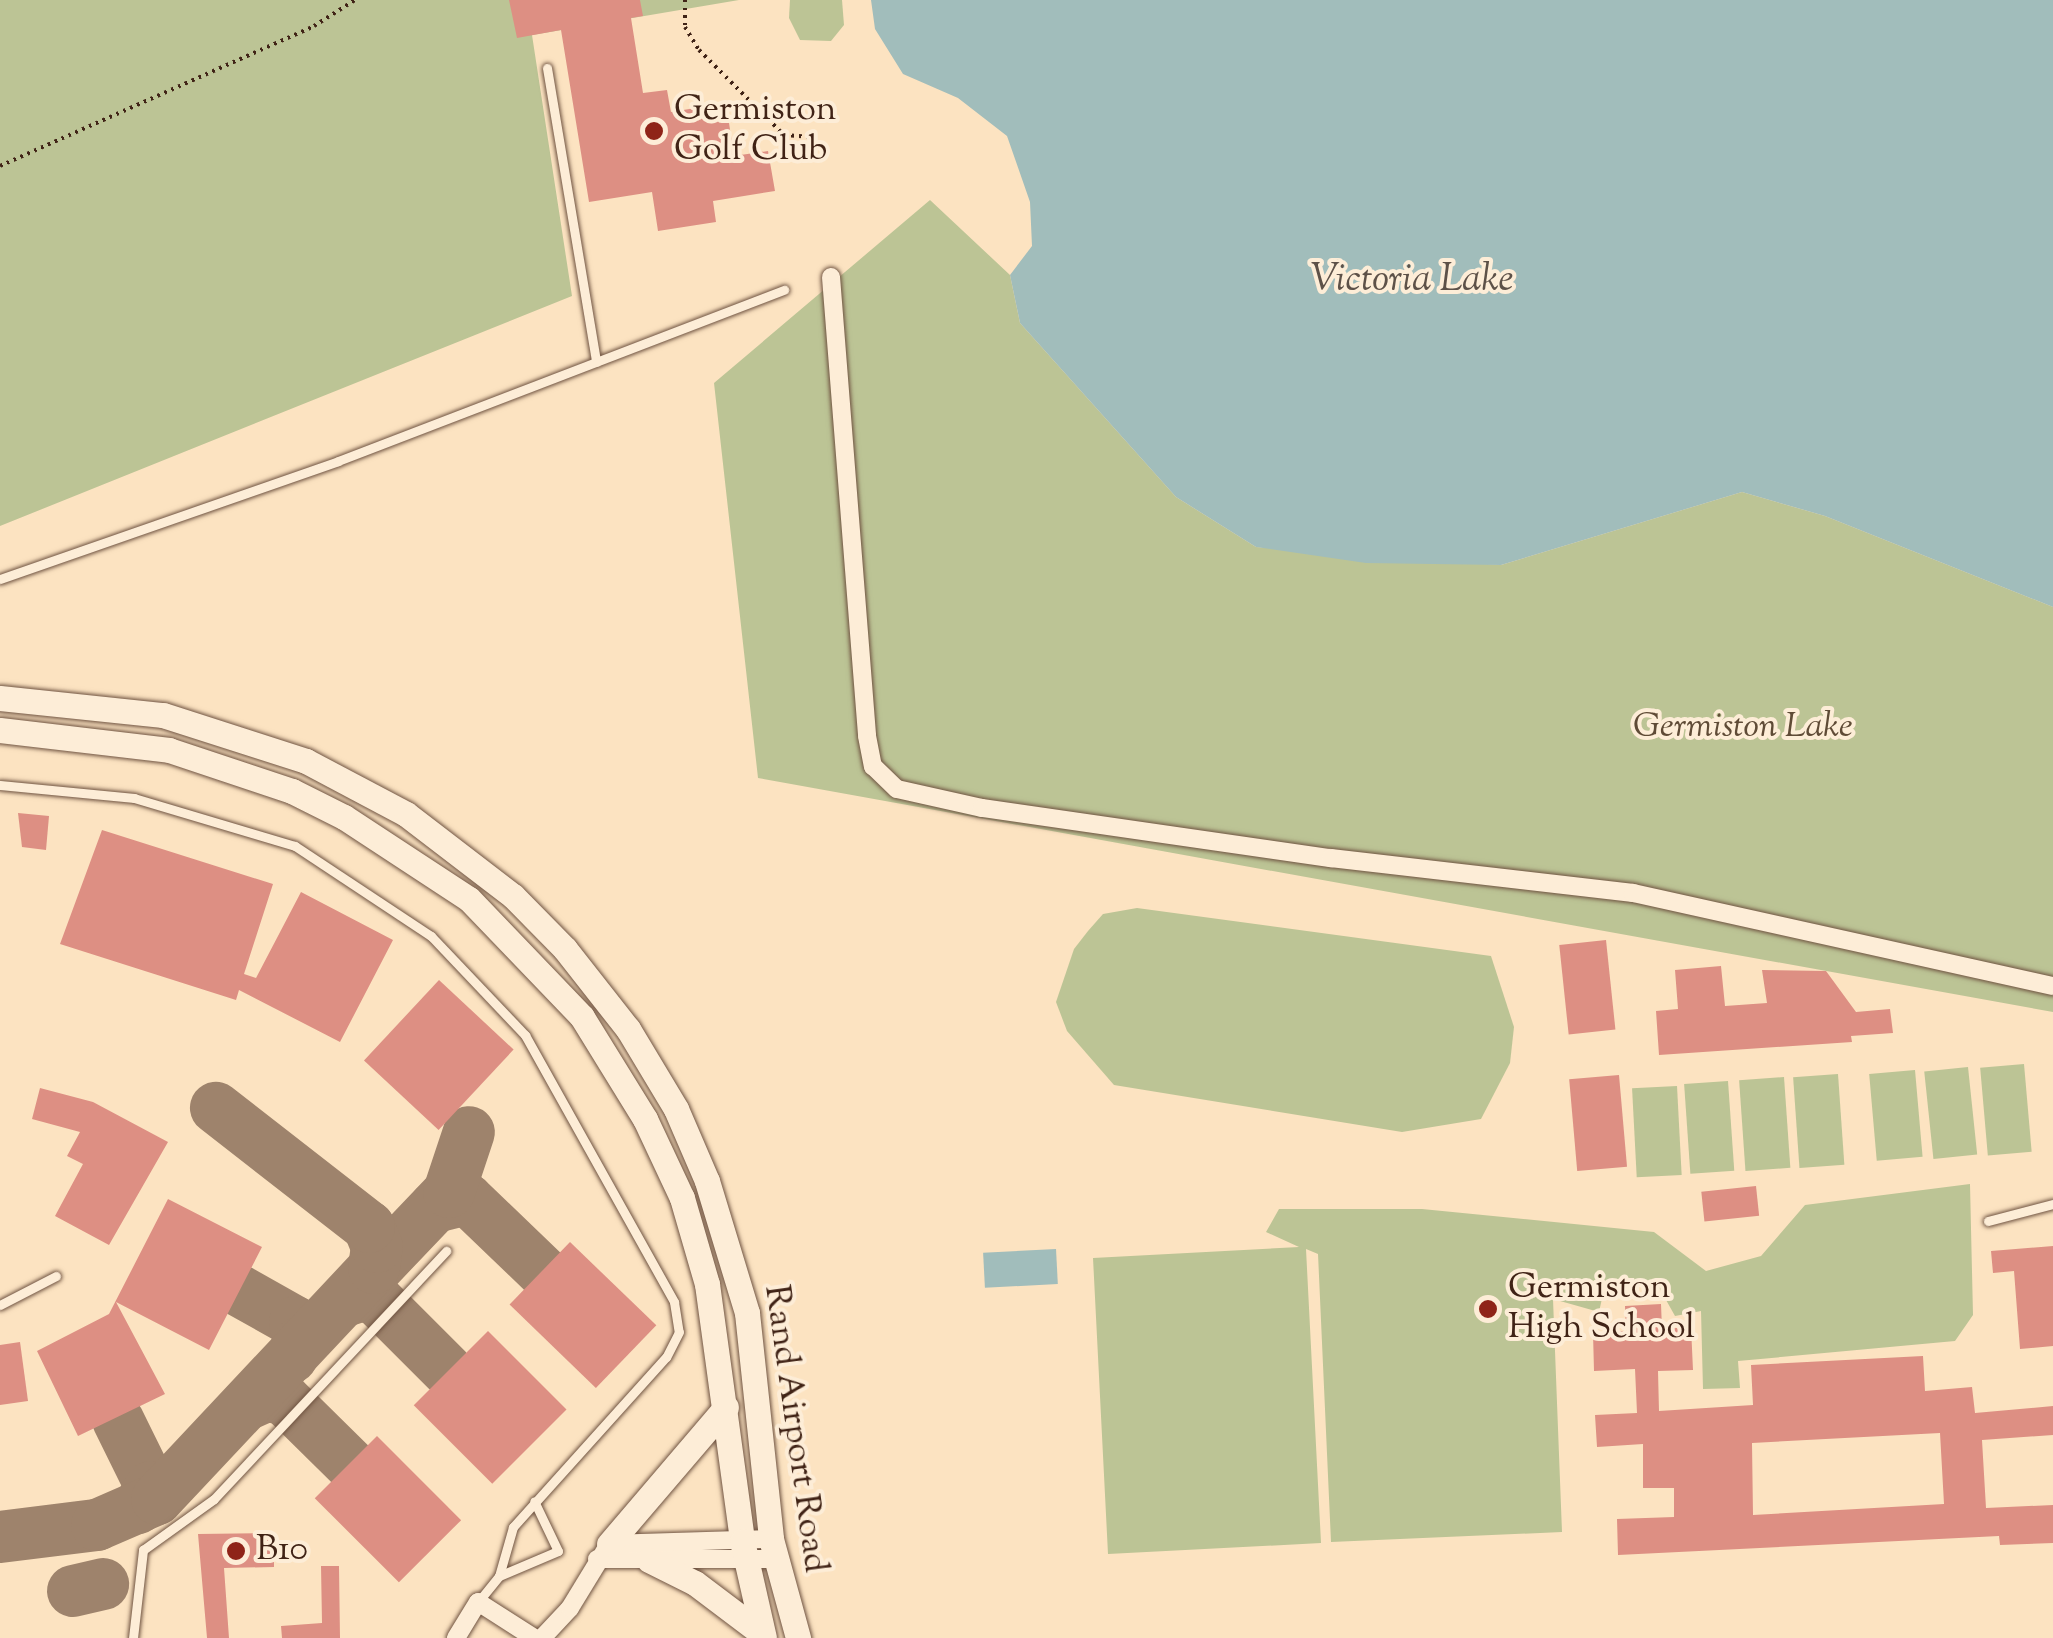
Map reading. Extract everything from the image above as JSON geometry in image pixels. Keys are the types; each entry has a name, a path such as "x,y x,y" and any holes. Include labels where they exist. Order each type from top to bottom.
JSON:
{"street":[{"path":"831,277 867,736 873,766 897,789 982,808 1332,858 1633,893 2053,986"},
{"name":"Rand Airport Road","path":"0,698 163,714 306,762 406,814 512,896 565,949 628,1029 676,1110 707,1181 747,1313 773,1549 798,1638"},
{"name":"Rand Airport Road","path":"0,730 112,740 218,764 344,816 468,898 582,1017 645,1119 682,1198 707,1284 744,1550 763,1635"},
{"path":"456,1638 478,1602 538,1638 570,1608 603,1551 726,1407"},
{"path":"603,1551 773,1549"},
{"path":"649,1560 744,1550"},
{"path":"603,1551 649,1560 695,1584 763,1635"}],"lane":[{"path":"547,68 596,362"},
{"path":"0,579 784,290"},
{"path":"0,785 134,798 295,846 431,936 512,1018 666,1288 679,1326 666,1357 534,1500 504,1547 499,1576"},
{"path":"1988,1221 2053,1204"},
{"path":"133,1638 144,1550 214,1499 446,1251"},
{"path":"0,1305 56,1276"},
{"path":"478,1602 499,1576 558,1552 534,1500"}],"path":[{"path":"0,166 314,26 355,0"},
{"path":"685,0 685,27 699,50 784,135 816,137"}],"green space":[{"path":"0,0 739,0 532,35 572,296 0,526"},
{"path":"790,0 842,0 844,25 831,41 800,40 789,18"},
{"name":"Germiston Lake","path":"930,200 1010,275 1020,323 1176,497 1256,547 1501,565 1742,492 1825,516 2053,607 2053,1012 758,778 714,383"},
{"path":"1137,908 1491,956 1514,1027 1510,1063 1481,1119 1402,1132 1114,1085 1067,1031 1056,1002 1074,949 1088,931 1103,914"},
{"path":"2024,1064 2032,1152 1988,1155 1980,1068"},
{"path":"1968,1067 1977,1155 1933,1159 1924,1072"},
{"path":"1915,1070 1923,1157 1877,1161 1869,1074"},
{"path":"1838,1074 1844,1165 1799,1168 1793,1077"},
{"path":"1784,1077 1790,1168 1745,1171 1739,1080"},
{"path":"1728,1081 1734,1171 1690,1174 1684,1084"},
{"path":"1677,1086 1682,1175 1637,1177 1632,1088"},
{"path":"1970,1184 1973,1315 1955,1341 1738,1361 1740,1388 1703,1389 1701,1311 1675,1316 1656,1282 1605,1285 1599,1312 1553,1299 1562,1532 1331,1542 1318,1254 1306,1249 1321,1543 1108,1554 1093,1258 1299,1247 1266,1232 1279,1209 1422,1209 1654,1232 1706,1271 1761,1256 1805,1205"}],"water":[{"name":"Victoria Lake","path":"871,0 2053,0 2053,607 1825,516 1742,492 1501,565 1366,563 1256,547 1176,497 1020,323 1010,275 1032,246 1030,202 1007,136 958,98 903,74 875,29"},
{"path":"1056,1249 1058,1284 985,1288 983,1253"}],"building":[{"name":"Germiston Golf Club","path":"509,0 640,0 643,16 631,18 643,93 667,90 671,112 726,103 734,156 768,151 775,191 713,201 716,222 658,231 652,192 589,202 561,30 517,38"},
{"path":"18,813 49,816 46,850 22,847"},
{"path":"102,830 273,884 244,974 256,978 301,892 393,940 340,1042 239,990 236,1000 60,944"},
{"path":"1606,940 1615,1030 1569,1034 1559,945"},
{"path":"1721,966 1725,1006 1767,1003 1762,970 1826,971 1856,1012 1890,1009 1893,1033 1851,1036 1852,1042 1659,1055 1656,1011 1678,1009 1675,970"},
{"path":"439,980 514,1050 439,1130 364,1060"},
{"path":"1619,1075 1627,1167 1577,1171 1569,1079"},
{"path":"40,1088 93,1102 168,1142 109,1245 55,1216 83,1164 67,1156 80,1132 32,1119"},
{"path":"1756,1186 1759,1216 1704,1222 1701,1192"},
{"path":"168,1199 262,1247 209,1350 116,1302 165,1394 78,1436 37,1351 109,1314"},
{"path":"570,1242 656,1325 596,1388 510,1305"},
{"path":"2053,1246 2053,1346 2020,1349 2014,1271 1993,1273 1991,1251"},
{"path":"1661,1304 1662,1329 1691,1327 1693,1370 1658,1371 1659,1411 1753,1405 1751,1365 1923,1356 1925,1391 1972,1387 1975,1413 2053,1406 2053,1435 1982,1440 1986,1508 2053,1505 2053,1543 2000,1545 1999,1536 1618,1555 1617,1519 1674,1517 1674,1488 1643,1488 1643,1444 1597,1447 1595,1415 1637,1413 1635,1369 1594,1371 1593,1333 1626,1331 1625,1306","holes":["1940,1433 1944,1504 1753,1515 1752,1443"]},
{"path":"488,1331 566,1409 492,1484 414,1405"},
{"path":"20,1342 28,1401 0,1405 0,1345"},
{"path":"377,1436 461,1520 399,1582 315,1498"},
{"name":"B10","path":"274,1533 274,1567 224,1568 229,1638 207,1638 198,1534"},
{"path":"321,1566 339,1566 340,1638 282,1638 281,1626 322,1623"}],"taxiway":[{"path":"0,1537 97,1525 157,1499 374,1268 377,1247 369,1227 216,1108"},
{"path":"369,1276 449,1192 469,1132"},
{"path":"435,1207 467,1199 543,1272"},
{"path":"240,1291 295,1322 299,1343 292,1357"},
{"path":"345,1301 363,1295 377,1300 447,1370"},
{"path":"246,1405 266,1396 284,1399 350,1464"},
{"path":"118,1420 151,1487 138,1508"},
{"path":"73,1591 103,1584"}],"place":[{"name":"Germiston Golf Club","path":"654,131"},
{"name":"Germiston High School","path":"1488,1309"},
{"name":"B10","path":"236,1551"}]}
